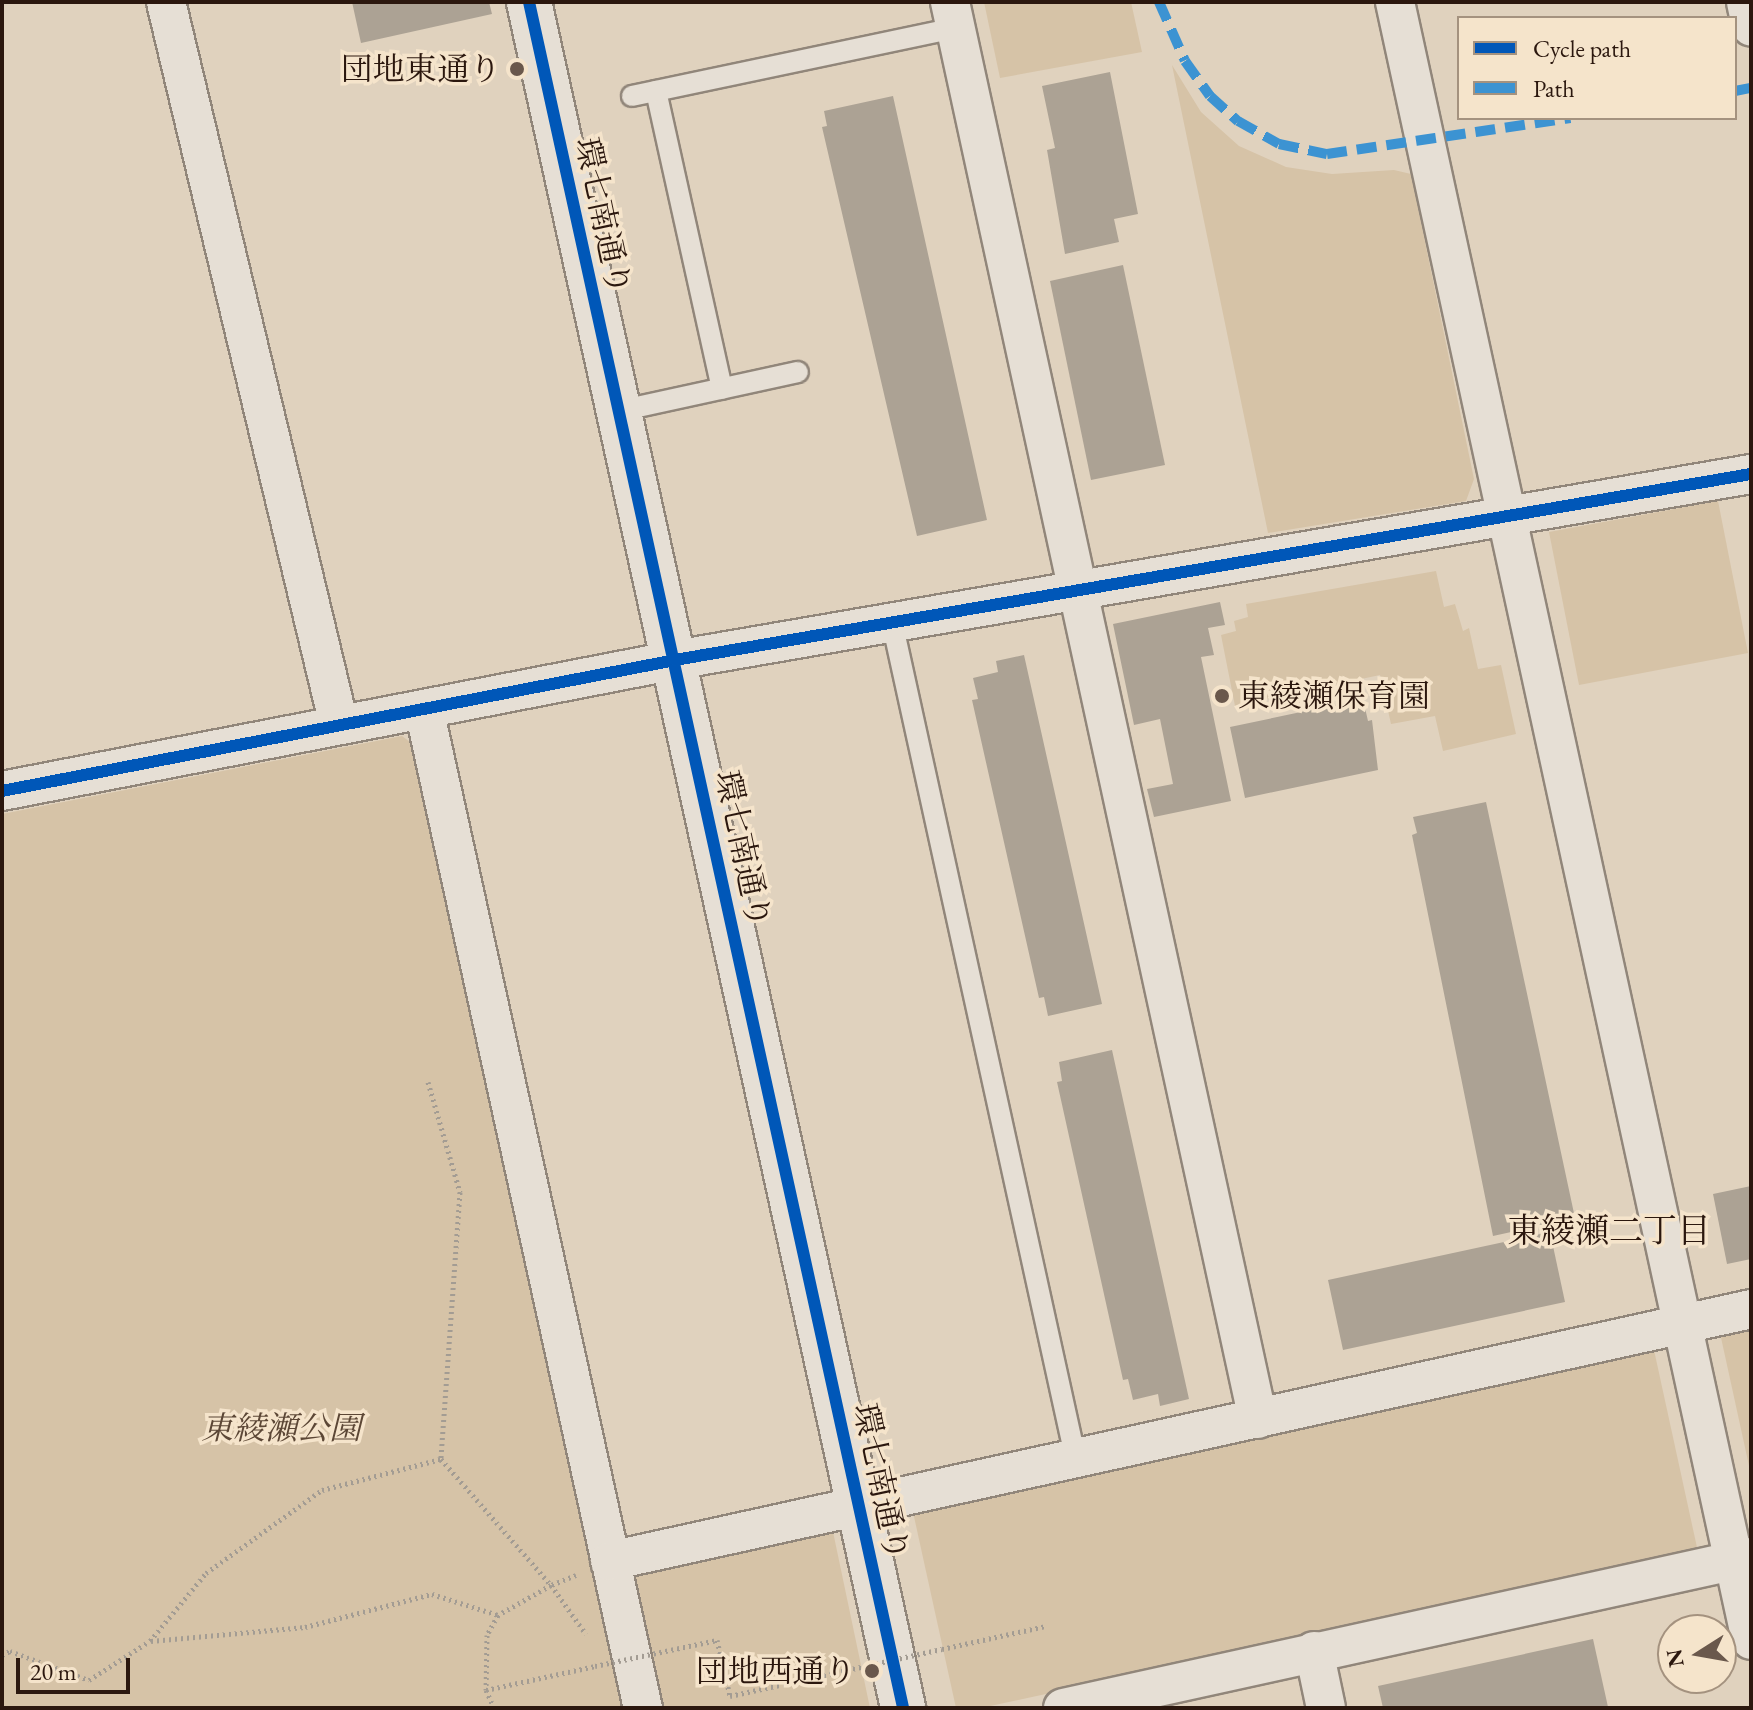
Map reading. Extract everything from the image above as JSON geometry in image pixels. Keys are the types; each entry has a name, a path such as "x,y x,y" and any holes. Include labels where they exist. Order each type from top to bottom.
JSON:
{"street":[{"path":"166,2 339,725"},
{"name":"環七南通り","path":"529,2 903,1708"},
{"path":"1395,2 1510,514 1685,1323 1742,1559 1751,1640"},
{"path":"1746,2 1751,26"},
{"path":"953,15 1258,1419"},
{"path":"2,791 675,660 1751,474"},
{"path":"424,709 643,1708"},
{"path":"610,1561 1751,1309"},
{"path":"1063,1708 1742,1559"},
{"path":"1314,1651 1326,1708"}],"lane":[{"path":"632,96 953,15"},
{"path":"656,91 722,389"},
{"path":"619,411 798,372"},
{"path":"892,622 1076,1460"}],"path":[{"path":"428,1082 460,1192 441,1459 551,1585 498,1615 487,1635 486,1690 494,1708"},
{"path":"2,1655 10,1651 89,1680 150,1641 206,1573 322,1490 441,1459"},
{"path":"150,1641 305,1627 432,1594 498,1615"},
{"path":"486,1690 717,1640 730,1696 1046,1626"}],"green space":[{"path":"984,2 1131,2 1142,52 1000,78"},
{"path":"1172,65 1201,112 1239,146 1286,167 1332,174 1394,170 1411,174 1474,479 1466,501 1268,533"},
{"path":"1718,501 1748,653 1579,685 1549,532"},
{"path":"1436,571 1444,607 1455,604 1463,631 1469,628 1478,669 1501,665 1516,734 1443,751 1435,716 1391,724 1380,675 1235,706 1221,635 1236,631 1234,621 1248,617 1246,604"},
{"name":"東綾瀬公園","path":"402,736 418,748 627,1708 2,1708 2,814"},
{"path":"1751,1326 1751,1475 1720,1333"},
{"path":"1654,1350 1698,1552 981,1708 956,1708 913,1512"},
{"path":"832,1527 870,1708 660,1708 633,1572"}],"building":[{"path":"352,2 489,2 492,14 361,43"},
{"path":"1110,72 1138,214 1114,219 1119,242 1065,254 1047,150 1055,148 1042,86"},
{"path":"893,96 987,520 917,536 822,127 827,126 824,111"},
{"path":"1123,265 1165,465 1091,480 1050,281"},
{"path":"1220,602 1225,625 1208,628 1214,655 1201,657 1231,801 1154,817 1147,789 1173,784 1160,719 1134,725 1113,624"},
{"path":"1024,655 1102,1004 1048,1016 1044,997 1039,998 972,700 978,699 973,678 998,672 996,661"},
{"path":"1363,699 1368,721 1372,720 1378,770 1245,798 1230,727"},
{"path":"1486,802 1575,1218 1493,1236 1412,835 1417,833 1413,817"},
{"path":"1112,1050 1189,1399 1160,1406 1158,1394 1133,1400 1128,1379 1123,1380 1057,1082 1062,1081 1059,1062"},
{"path":"1751,1186 1751,1259 1727,1264 1713,1194"},
{"path":"1550,1232 1565,1302 1343,1350 1328,1280"},
{"path":"1593,1639 1608,1707 1383,1708 1378,1686"}],"marked path":[{"path":"1159,2 1185,61 1210,96 1238,121 1279,144 1327,154 1556,120"},
{"path":"1737,91 1751,88"}],"cycle path":[{"path":"529,2 903,1708"},
{"path":"2,791 675,660 1751,474"}],"place":[{"name":"団地東通り","path":"517,69"},
{"name":"東綾瀬保育園","path":"1222,696"},
{"name":"団地西通り","path":"872,1671"}],"district":[{"name":"東綾瀬二丁目","path":"1609,1231"}]}
